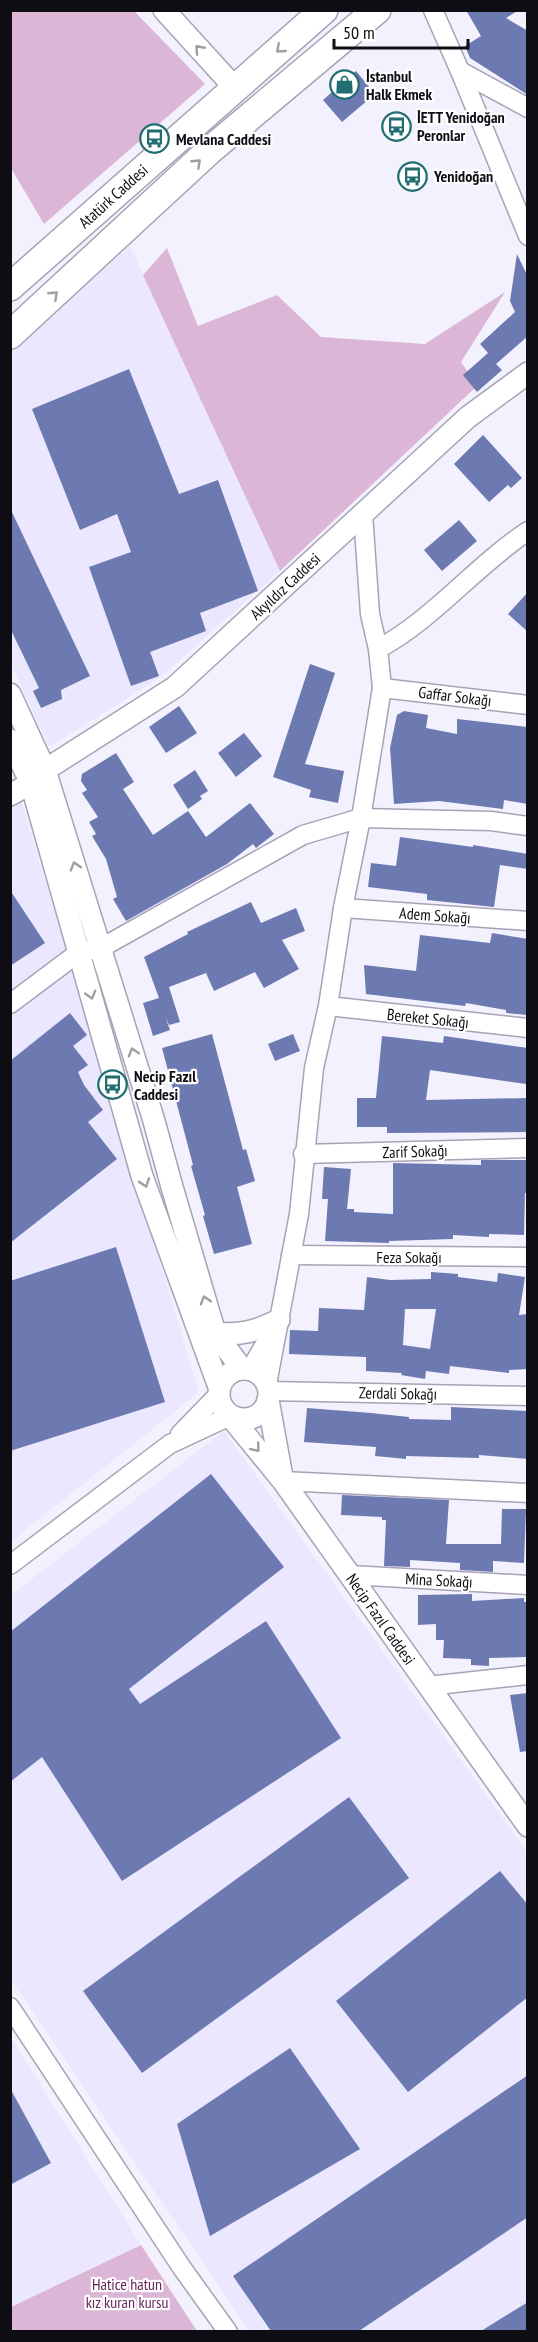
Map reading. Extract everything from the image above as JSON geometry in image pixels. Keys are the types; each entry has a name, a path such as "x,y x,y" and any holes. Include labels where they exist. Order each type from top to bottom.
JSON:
{"main road":[{"name":"Atatürk Caddesi","path":"10,287 324,10"},
{"path":"10,335 209,152 377,10"}],"street":[{"path":"164,10 234,88"},
{"path":"433,10 528,236"},
{"path":"460,71 528,108"},
{"name":"Akyıldız Caddesi","path":"10,795 175,687 468,417 528,374"},
{"path":"10,740 38,777 78,953 142,1176 224,1411 237,1419 253,1418 260,1414 268,1392 299,1214 303,1154 314,1068 328,1006 382,688 378,649 370,614 363,514"},
{"path":"378,649 400,637 504,547 528,531"},
{"name":"Gaffar Sokağı","path":"382,688 528,705"},
{"path":"10,694 100,948 154,1121 215,1333 246,1369 257,1373 268,1392 283,1481 528,1493"},
{"path":"10,1004 78,953 100,948 303,836 361,818 491,821 528,826"},
{"name":"Adem Sokağı","path":"343,908 528,921"},
{"name":"Bereket Sokağı","path":"328,1006 528,1028"},
{"name":"Zarif Sokağı","path":"303,1154 528,1148"},
{"name":"Feza Sokağı","path":"291,1255 528,1257"},
{"path":"215,1333 232,1335 254,1332 279,1320"},
{"path":"10,1565 170,1444 218,1391 228,1374 246,1369 279,1320"},
{"name":"Zerdali Sokağı","path":"268,1392 528,1396"},
{"path":"170,1444 230,1416"},
{"name":"Necip Fazıl Caddesi","path":"230,1416 283,1481 528,1826"},
{"name":"Mina Sokağı","path":"350,1575 528,1585"},
{"path":"428,1686 528,1675"},
{"path":"10,2007 182,2268 228,2331"}],"shaded area":[{"path":"130,246 280,571 158,679 49,747 11,664 10,351"},
{"path":"10,764 199,1392 11,1541 10,1541"},
{"path":"224,1431 527,1852 527,2331 249,2331 11,1980 11,1595"},
{"path":"10,2036 141,2245 11,2307 10,2307"}],"green space":[{"path":"10,11 134,11 205,84 44,224 11,168"},
{"path":"167,248 198,326 277,295 321,337 425,344 505,292 461,362 477,386 280,571 143,275"},
{"name":"Hatice hatun kız kuran kursu","path":"141,2245 197,2331 11,2331 11,2307"}],"building":[{"path":"466,10 519,10 506,18 528,31 528,95 470,58 465,46 481,36"},
{"path":"356,71 375,94 342,122 323,100"},
{"path":"517,254 528,277 528,336 496,364 502,370 477,392 463,375 488,353 480,344 515,312 510,301"},
{"path":"129,369 179,494 218,480 258,591 200,613 206,631 150,652 159,676 131,686 89,567 131,552 117,514 80,530 32,409"},
{"path":"483,435 522,478 511,488 508,485 489,502 454,464"},
{"path":"10,508 90,676 61,690 62,699 41,708 33,691 39,688 10,628"},
{"path":"459,520 477,541 442,571 424,550"},
{"path":"528,592 528,632 508,614"},
{"path":"310,664 335,673 305,764 344,771 338,803 309,797 311,790 273,777"},
{"path":"179,706 197,733 166,753 149,727"},
{"path":"404,711 428,715 426,728 457,734 457,719 528,727 528,804 504,800 503,809 439,801 394,804 390,748 397,715"},
{"path":"244,733 262,756 236,777 218,753"},
{"path":"116,753 134,782 123,789 153,835 188,811 206,837 250,803 274,834 256,848 253,844 227,864 126,921 113,899 117,897 106,859 92,836 96,834 89,822 98,817 82,793 87,790 81,781 82,774"},
{"path":"195,770 208,791 200,796 202,799 188,809 173,785"},
{"path":"400,837 528,854 528,869 500,865 494,907 427,900 427,894 368,887 371,863 396,866"},
{"path":"10,890 45,943 10,966"},
{"path":"251,902 261,923 296,908 305,931 282,940 299,969 264,988 255,972 214,991 206,973 169,987 180,1022 169,1025 165,1016 170,1030 153,1036 143,1003 159,998 144,957 188,934 187,932"},
{"path":"492,933 528,939 528,1015 506,1013 506,1010 466,1003 465,1006 366,994 364,965 416,971 420,935 490,943"},
{"path":"70,1013 87,1035 73,1046 88,1065 78,1072 84,1085 103,1110 88,1122 117,1159 10,1243 10,1061"},
{"path":"212,1034 243,1150 246,1149 255,1181 237,1187 252,1244 214,1254 162,1048"},
{"path":"293,1034 300,1051 275,1061 268,1044"},
{"path":"382,1036 443,1043 444,1036 528,1048 526,1084 430,1070 426,1100 528,1098 528,1132 387,1133 387,1127 357,1127 357,1098 376,1098"},
{"path":"481,1160 528,1160 524,1235 489,1234 489,1237 453,1235 453,1239 389,1241 389,1243 325,1241 328,1199 322,1199 324,1167 351,1169 347,1209 354,1209 354,1212 393,1214 393,1163 481,1165"},
{"path":"116,1247 165,1402 10,1451 10,1281"},
{"path":"431,1272 458,1274 458,1277 497,1282 498,1273 525,1277 519,1315 528,1314 528,1369 509,1370 509,1373 450,1366 449,1374 426,1371 425,1379 401,1375 402,1373 366,1371 366,1357 289,1354 290,1330 318,1331 319,1308 364,1310 367,1277 390,1280 431,1279","holes":["405,1309 436,1309 430,1349 403,1345"]},
{"path":"451,1407 528,1411 528,1459 479,1455 479,1458 406,1456 406,1459 375,1456 376,1447 304,1442 307,1408 409,1417 409,1419 451,1420"},
{"path":"211,1474 284,1567 129,1689 140,1704 266,1621 341,1738 122,1881 42,1757 10,1782 10,1632"},
{"path":"342,1495 449,1500 446,1544 501,1544 502,1509 526,1509 524,1563 493,1561 493,1572 460,1570 460,1563 410,1560 410,1567 384,1566 386,1520 382,1520 382,1517 341,1515"},
{"path":"472,1594 472,1601 524,1598 524,1602 528,1602 528,1657 489,1658 489,1666 471,1665 471,1659 443,1658 444,1640 436,1640 436,1624 418,1625 418,1595"},
{"path":"528,1693 528,1751 520,1752 510,1695"},
{"path":"349,1797 409,1878 142,2073 83,1991"},
{"path":"500,1871 528,1905 528,1997 408,2092 336,2001"},
{"path":"290,2048 360,2149 210,2236 177,2124"},
{"path":"528,2075 528,2217 359,2331 271,2331 233,2276"},
{"path":"10,2088 51,2163 10,2185"},
{"path":"528,2302 528,2331 481,2331"}],"place":[{"name":"İstanbul Halk Ekmek","path":"345,85"},
{"name":"İETT Yenidoğan Peronlar","path":"396,126"},
{"name":"Mevlana Caddesi","path":"155,139"},
{"name":"Yenidoğan","path":"413,176"},
{"name":"Necip Fazıl Caddesi","path":"113,1085"}]}
